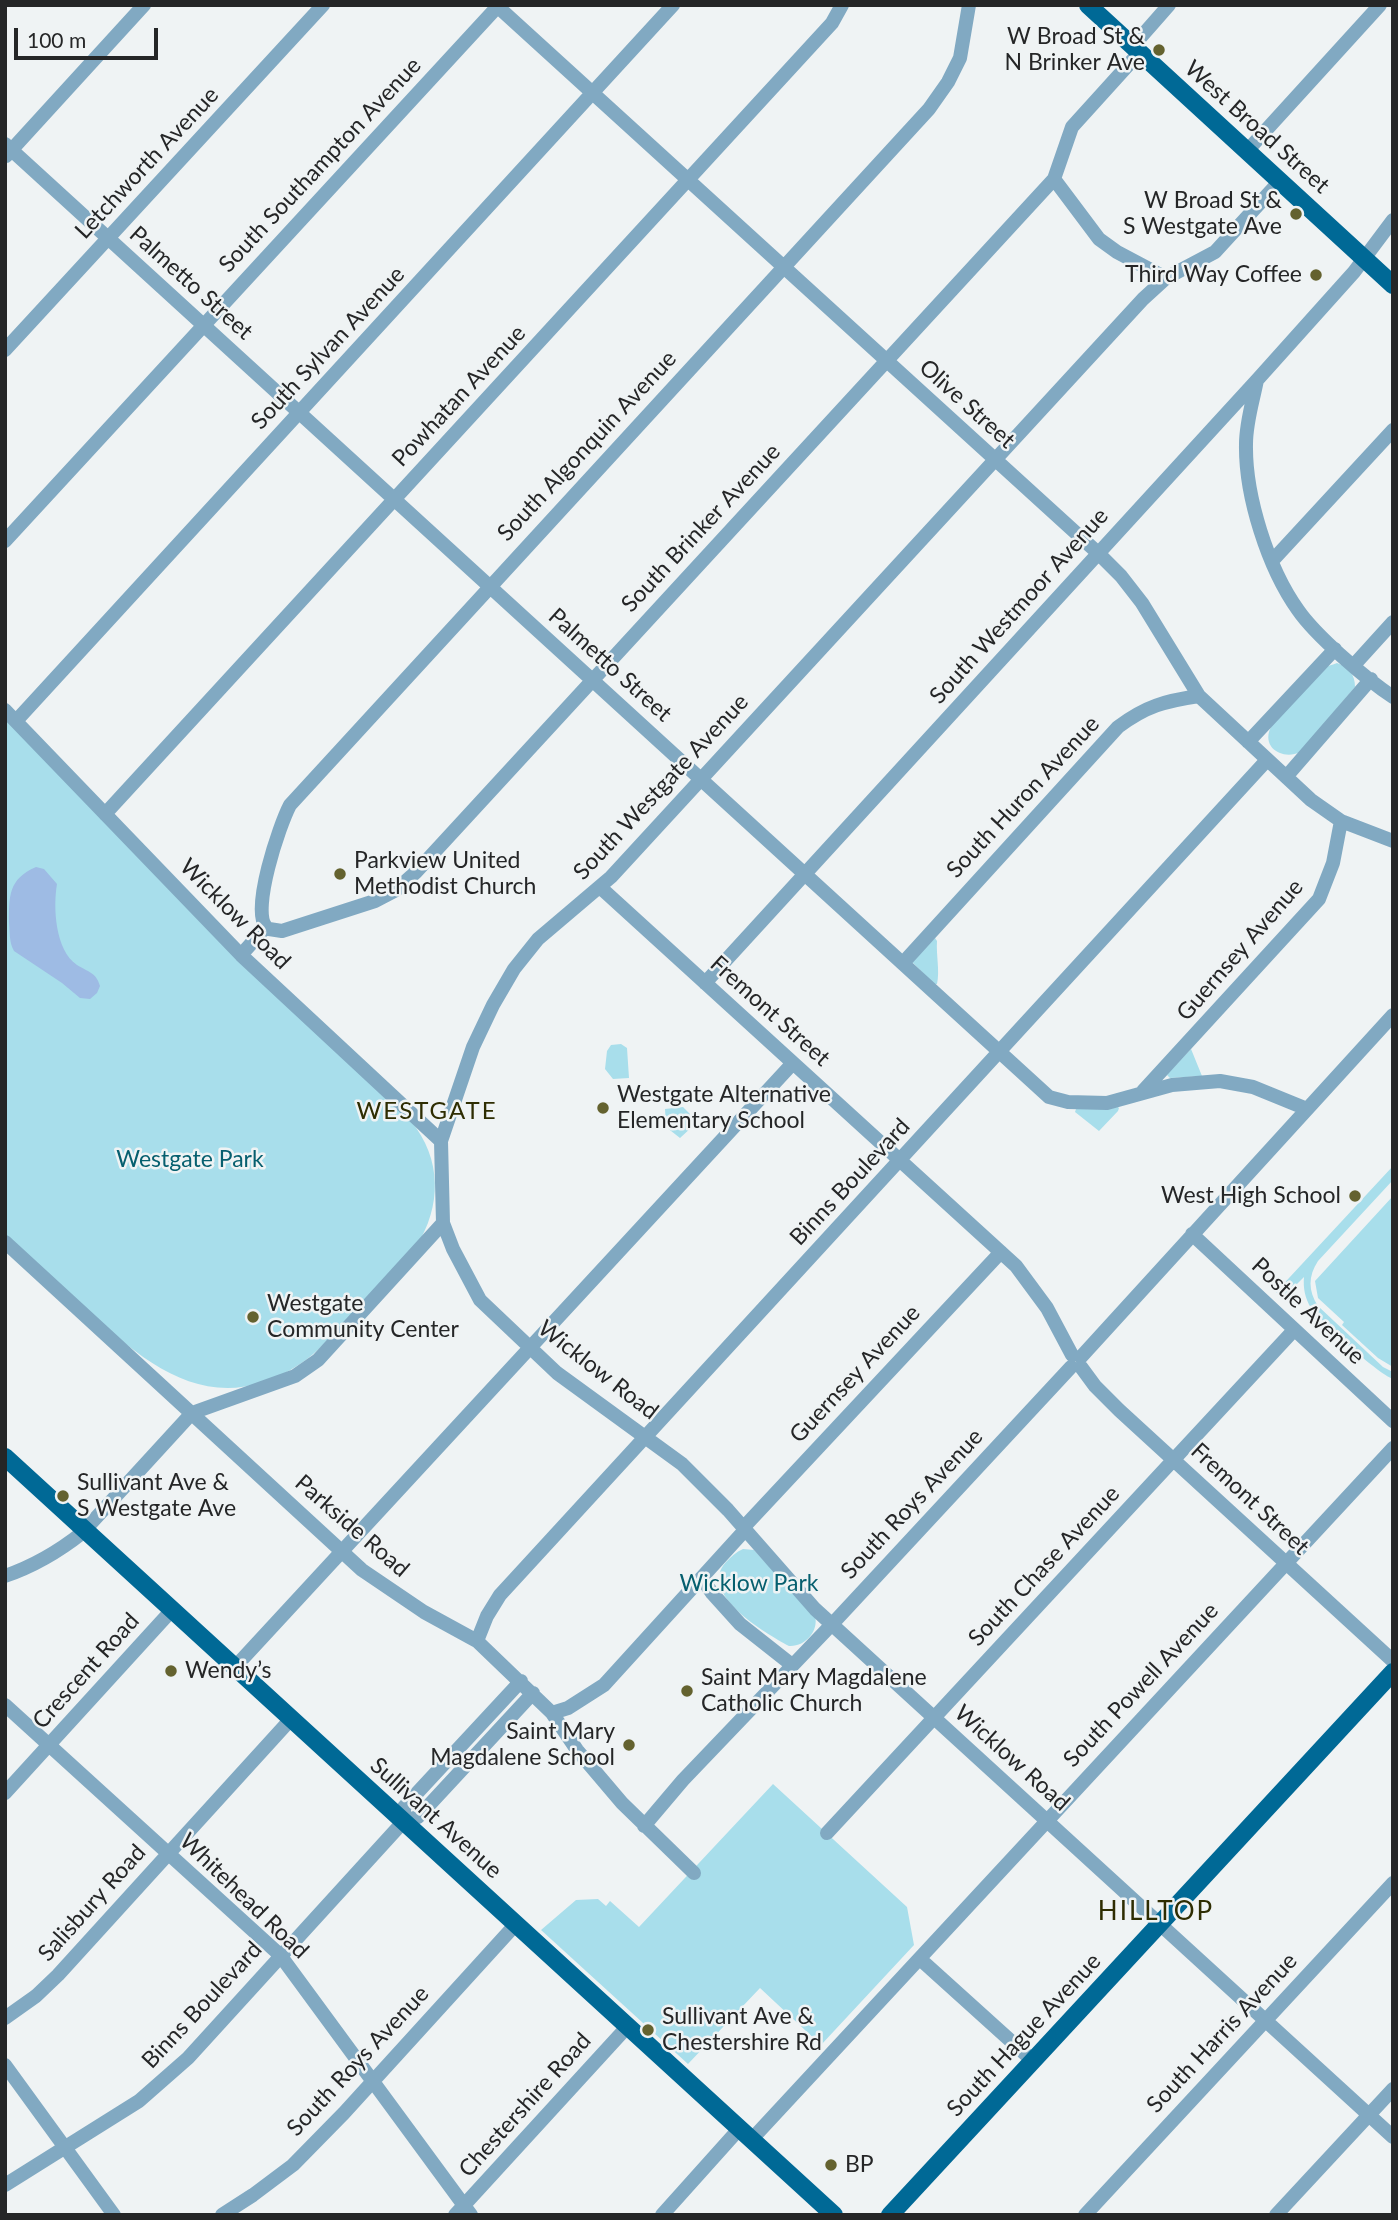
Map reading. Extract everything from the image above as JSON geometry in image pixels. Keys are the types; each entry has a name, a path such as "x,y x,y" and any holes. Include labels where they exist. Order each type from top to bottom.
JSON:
{"main road":[{"name":"West Broad Street","path":"1088,5 1393,285"},
{"name":"Sullivant Avenue","path":"5,1457 834,2215"},
{"name":"South Hague Avenue","path":"890,2215 1393,1672"}],"street":[{"path":"7,150 144,5"},
{"name":"Letchworth Avenue","path":"5,350 323,5"},
{"name":"South Sylvan Avenue","path":"10,715 299,412 673,5"},
{"name":"Powhatan Avenue","path":"105,814 832,23 842,5"},
{"name":"South Algonquin Avenue","path":"266,927 261,922 260,911 277,833 290,806 929,109 948,82 960,58 969,5"},
{"name":"South Brinker Avenue","path":"266,927 282,931 375,901 396,890 416,872 1054,179 1072,127 1136,50 1169,5"},
{"path":"1247,150 1380,5"},
{"name":"Olive Street","path":"497,6 1098,553 1142,603 1199,696 1267,760 1311,800 1341,821 1393,841"},
{"name":"South Southampton Avenue","path":"5,541 497,6"},
{"name":"Palmetto Street","path":"7,150 109,239 1049,1097 1068,1102 1107,1103 1172,1084 1220,1081 1253,1087 1307,1109"},
{"path":"1054,179 1100,239 1116,252 1166,278"},
{"name":"South Westgate Avenue","path":"443,1223 441,1141 473,1047 493,1005 514,969 538,939 563,916 601,888 1143,299 1166,278 1215,252 1280,181"},
{"name":"South Westmoor Avenue","path":"705,983 1258,379 1354,272 1393,220"},
{"path":"1258,379 1247,430 1247,477 1272,561 1298,611 1335,649 1393,697"},
{"path":"1228,412 1247,430"},
{"path":"1272,561 1393,430"},
{"path":"1354,665 1393,622"},
{"path":"1248,742 1335,649"},
{"path":"1286,776 1371,679"},
{"name":"South Huron Avenue","path":"903,963 1118,727 1137,712 1159,703 1199,696"},
{"name":"Wicklow Road","path":"10,715 241,955 441,1141"},
{"name":"Binns Boulevard","path":"477,1641 487,1616 500,1595 1267,760"},
{"name":"Guernsey Avenue","path":"1142,1092 1319,899 1334,863 1341,821"},
{"name":"Fremont Street","path":"601,888 1016,1266 1042,1299 1076,1361 1095,1386 1393,1661"},
{"path":"241,955 266,927"},
{"name":"South Roys Avenue","path":"644,1826 683,1780 832,1624 1393,1015"},
{"path":"235,1667 793,1063"},
{"path":"5,1576 31,1567 65,1547 85,1530 192,1413 295,1376 318,1360 443,1223"},
{"name":"Wicklow Road","path":"443,1223 453,1249 480,1300 530,1349 575,1388 681,1464 744,1529 795,1588 832,1624 1393,2137"},
{"name":"Postle Avenue","path":"1192,1234 1393,1421"},
{"name":"Parkside Road","path":"5,1242 362,1570 394,1594 477,1641 521,1681 552,1713 577,1751 644,1826 694,1873"},
{"name":"Guernsey Avenue","path":"552,1713 568,1707 604,1685 744,1529 1001,1252"},
{"name":"South Chase Avenue","path":"827,1833 1294,1330"},
{"name":"South Powell Avenue","path":"662,2215 920,1959 1393,1448"},
{"path":"702,1578 740,1624 792,1665"},
{"name":"Crescent Road","path":"5,1793 172,1610"},
{"name":"Binns Boulevard","path":"404,1821 404,1807 521,1681"},
{"name":"Binns Boulevard","path":"5,2185 150,2093 188,2058 404,1821 418,1817 533,1693"},
{"name":"Whitehead Road","path":"5,1705 280,1955 373,2080 464,2212"},
{"name":"Salisbury Road","path":"5,2018 51,1982 291,1719"},
{"name":"South Harris Avenue","path":"1084,2215 1393,1883"},
{"name":"South Roys Avenue","path":"222,2215 293,2165 516,1924"},
{"path":"920,1959 1033,2061"},
{"name":"Chestershire Road","path":"464,2212 628,2026"},
{"path":"5,2065 114,2215"},
{"path":"1276,2215 1393,2089"}],"green space":[{"path":"1337,663 1350,672 1355,687 1300,752 1287,755 1276,751 1268,736 1273,724 1317,674 1325,667"},
{"name":"Westgate Park","path":"5,717 411,1121 429,1151 435,1183 434,1199 425,1231 416,1247 313,1355 268,1380 238,1387 210,1387 183,1379 157,1366 108,1329 5,1235"},
{"path":"935,938 937,941 937,984 912,962"},
{"path":"621,1044 627,1048 629,1078 613,1079 605,1069 607,1051 611,1045"},
{"path":"1191,1049 1202,1076 1170,1078 1167,1075 1169,1072"},
{"path":"1116,1105 1118,1111 1099,1131 1075,1112 1076,1109"},
{"path":"683,1107 690,1114 692,1127 680,1138 666,1127 665,1109"},
{"path":"1393,1166 1393,1180 1318,1261 1310,1284 1318,1306 1383,1367 1393,1372 1393,1379 1363,1358 1317,1315 1306,1297 1304,1277 1282,1299 1276,1292"},
{"path":"1393,1196 1393,1367 1378,1358 1342,1325 1344,1322 1318,1298 1315,1281"},
{"name":"Wicklow Park","path":"743,1549 754,1550 815,1616 813,1632 805,1641 789,1646 751,1622 727,1599 720,1586 719,1574 726,1562"},
{"path":"773,1784 907,1907 914,1945 821,2045 760,1988 688,2064 541,1930 576,1900 598,1899 606,1906 610,1901 639,1927"}],"shaded area":[{"path":"36,867 44,869 57,884 57,928 64,949 77,965 94,975 98,981 100,986 97,993 90,999 80,998 12,948 9,905 12,890 20,877"}],"place":[{"name":"W Broad St & N Brinker Ave","path":"1159,50"},
{"name":"W Broad St & S Westgate Ave","path":"1296,214"},
{"name":"Third Way Coffee","path":"1316,275"},
{"name":"Parkview United Methodist Church","path":"340,874"},
{"name":"Westgate Alternative Elementary School","path":"603,1108"},
{"name":"West High School","path":"1355,1196"},
{"name":"Westgate Community Center","path":"253,1317"},
{"name":"Sullivant Ave & S Westgate Ave","path":"63,1496"},
{"name":"Wendy’s","path":"171,1671"},
{"name":"Saint Mary Magdalene Catholic Church","path":"687,1691"},
{"name":"Saint Mary Magdalene School","path":"629,1745"},
{"name":"Sullivant Ave & Chestershire Rd","path":"648,2030"},
{"name":"BP","path":"831,2165"}],"district":[{"name":"WESTGATE","path":"427,1111"},
{"name":"HILLTOP","path":"1156,1912"}]}
